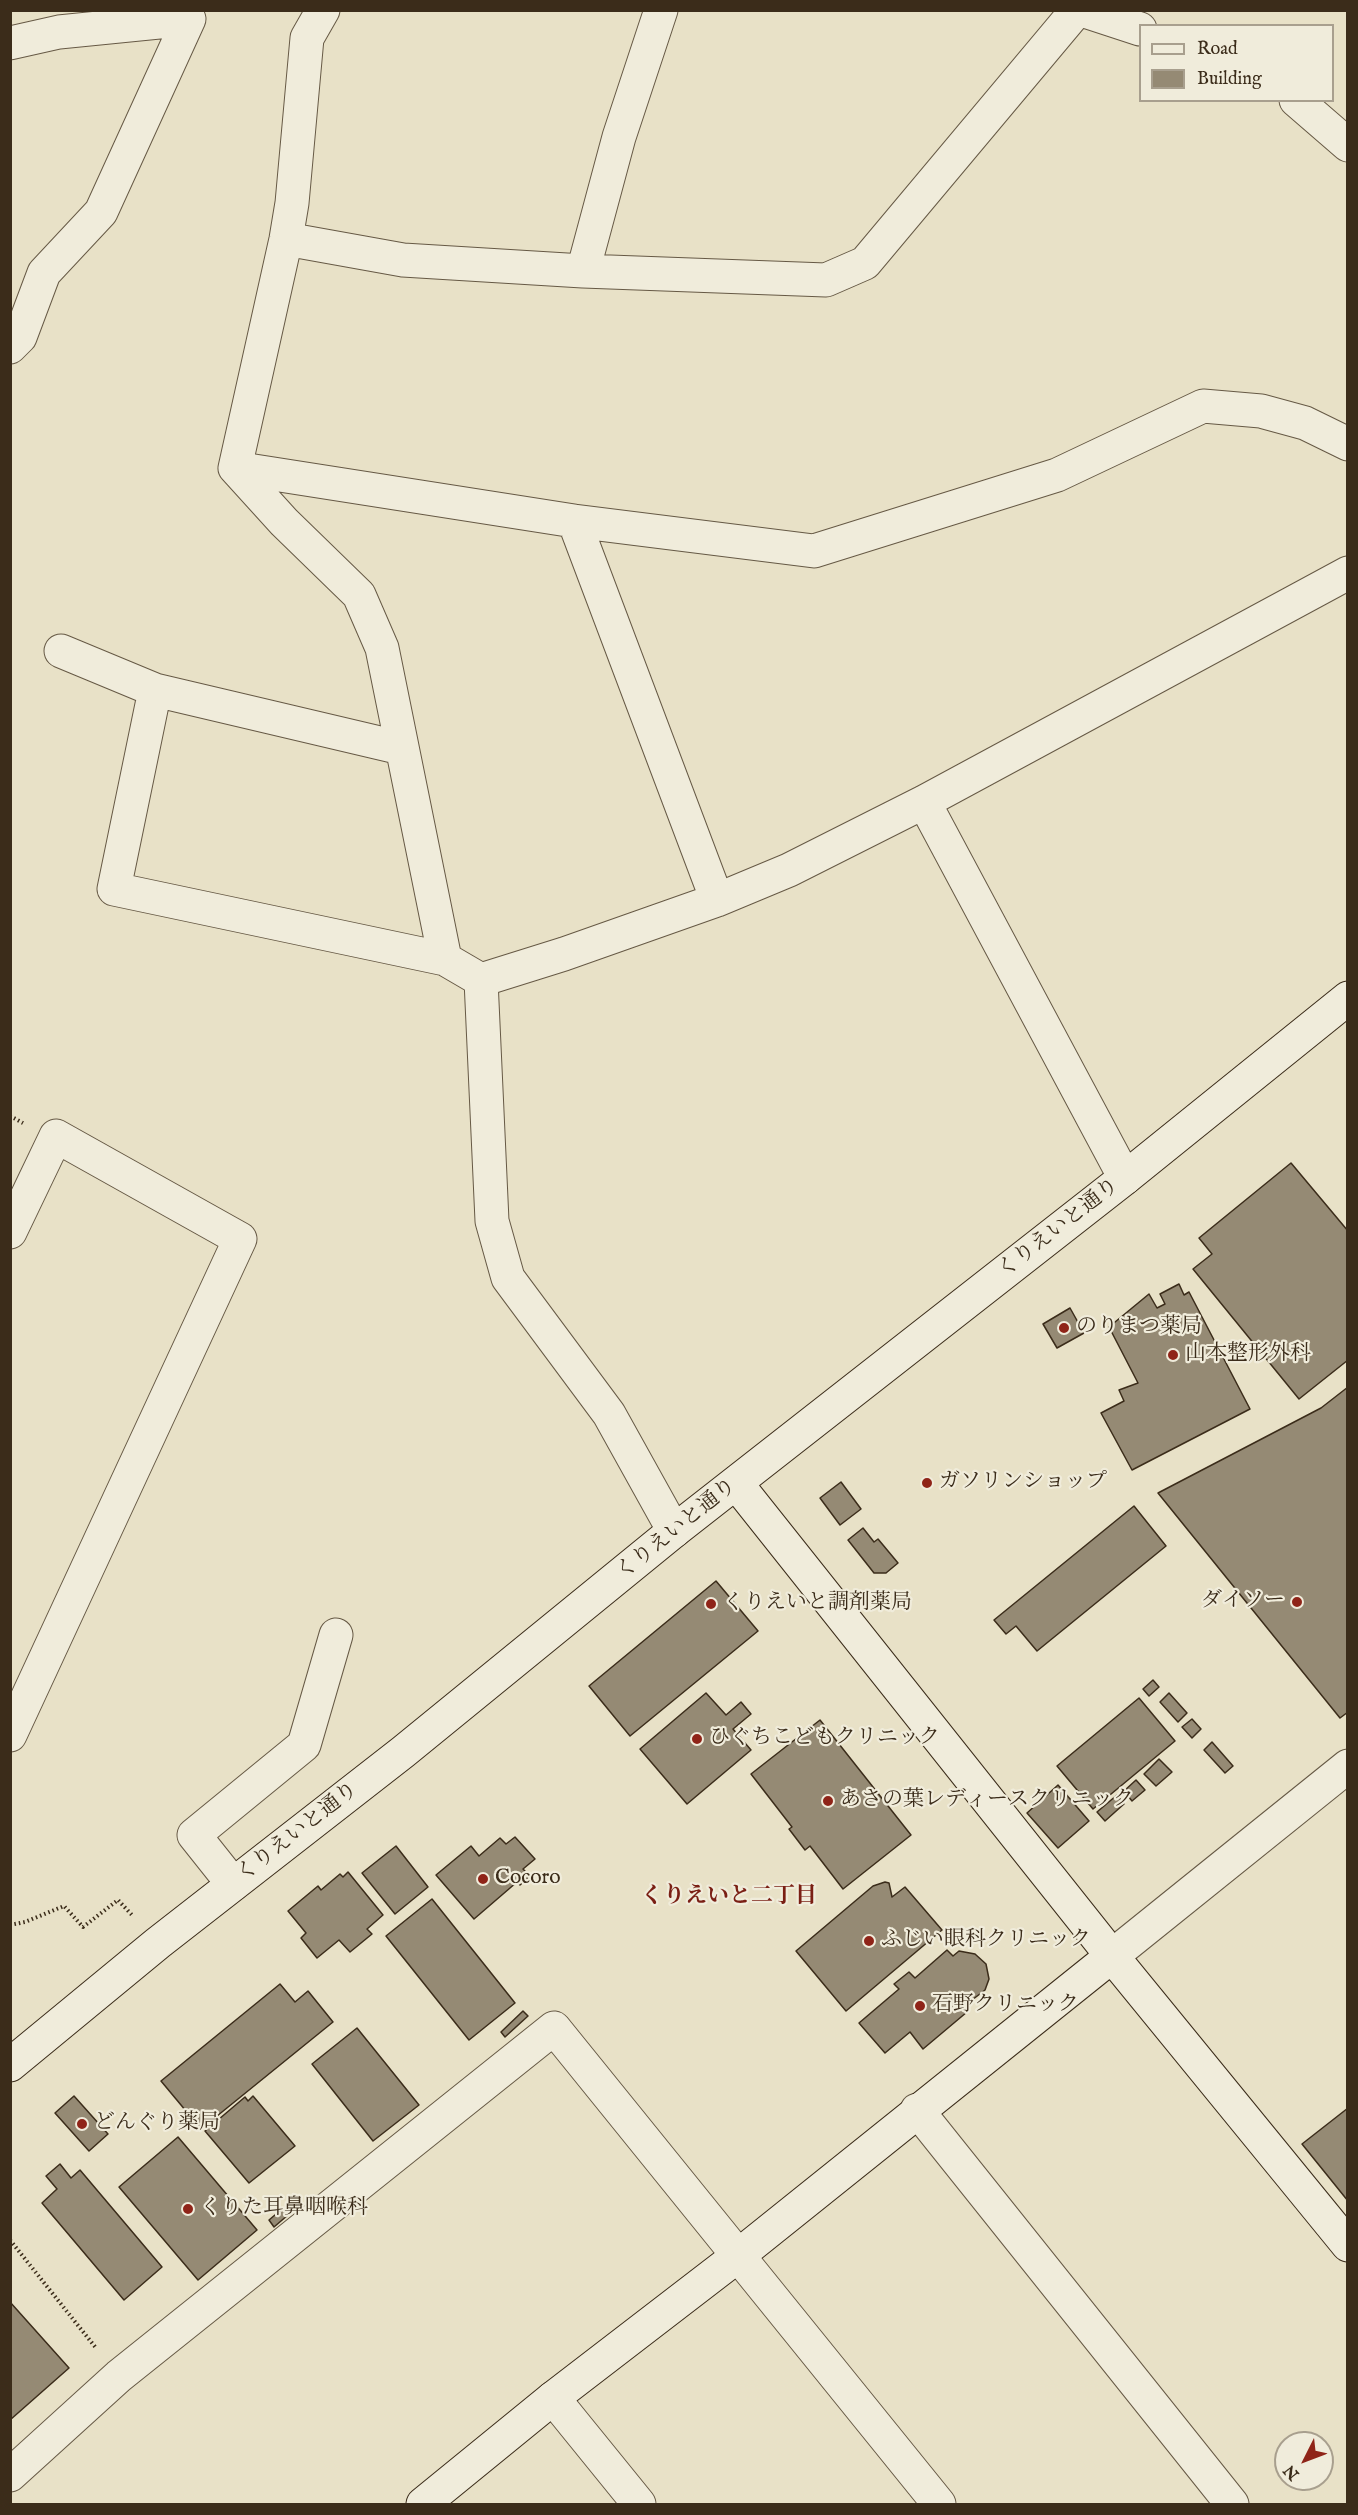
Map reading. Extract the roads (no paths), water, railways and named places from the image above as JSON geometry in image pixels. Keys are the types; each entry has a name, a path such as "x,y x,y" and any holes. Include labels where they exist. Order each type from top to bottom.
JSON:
{"street":[{"path":"235,468 286,238 292,202 307,38 323,10"},
{"path":"583,271 619,137 661,10"},
{"path":"286,238 403,260 583,271 826,279 865,262 1077,10"},
{"path":"1082,10 1139,29"},
{"path":"10,42 59,32 189,19 101,212 44,273 20,337 10,347"},
{"path":"1298,102 1347,145"},
{"path":"235,468 574,520 814,551 1057,475 1203,406 1261,411 1305,423 1347,444"},
{"path":"235,468 284,522 359,596 382,648 446,959"},
{"path":"574,520 717,900"},
{"path":"155,690 114,889 446,959 481,980 564,954 717,900 789,870 924,802 1347,573"},
{"path":"61,651 155,690 401,748"},
{"path":"924,802 1125,1178"},
{"path":"481,980 492,1221 508,1278 609,1414 674,1531"},
{"name":"くりえいと通り","path":"10,2065 158,1943 403,1752 674,1531 1125,1178 1347,998"},
{"path":"10,1232 56,1136 240,1239 10,1735"},
{"path":"736,1483 1112,1956 1347,2246"},
{"path":"233,1884 194,1835 304,1745 336,1635"},
{"path":"423,2505 553,2398 739,2255 1347,1766"},
{"path":"10,2475 118,2376 554,2028 939,2505"},
{"path":"917,2110 1232,2505"},
{"path":"553,2398 639,2505"}],"place":[{"name":"のりまつ薬局","path":"1064,1328"},
{"name":"山本整形外科","path":"1173,1355"},
{"name":"ガソリンショップ","path":"927,1483"},
{"name":"ダイソー","path":"1297,1602"},
{"name":"くりえいと調剤薬局","path":"711,1604"},
{"name":"ひぐちこどもクリニック","path":"697,1739"},
{"name":"あさの葉レディースクリニック","path":"828,1801"},
{"name":"Cocoro","path":"483,1879"},
{"name":"ふじい眼科クリニック","path":"869,1941"},
{"name":"石野クリニック","path":"920,2006"},
{"name":"どんぐり薬局","path":"82,2124"},
{"name":"くりた耳鼻咽喉科","path":"188,2209"}],"district":[{"name":"くりえいと二丁目","path":"729,1897"}]}
